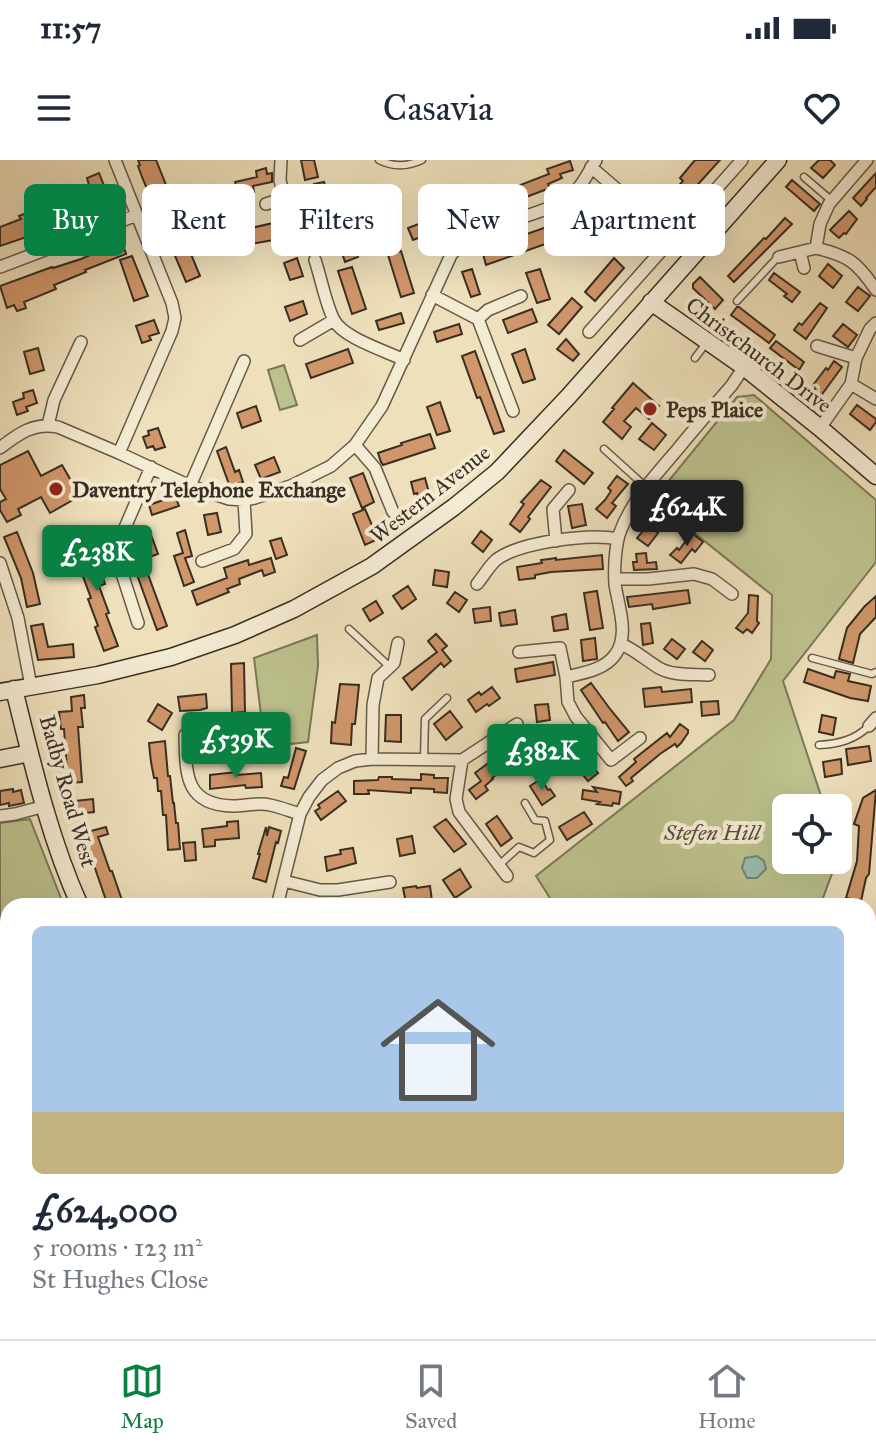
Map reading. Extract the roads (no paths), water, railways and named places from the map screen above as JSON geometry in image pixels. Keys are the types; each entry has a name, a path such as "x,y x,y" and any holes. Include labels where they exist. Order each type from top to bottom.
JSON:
{"street":[{"path":"115,160 159,266 175,318 119,453"},
{"path":"281,160 281,184"},
{"path":"720,184 742,160"},
{"name":"Western Avenue","path":"7,690 98,675 171,657 235,635 294,609 372,566 497,472 568,397 778,160"},
{"path":"816,248 820,224 832,201 867,160"},
{"path":"0,448 30,428 48,425 190,486 229,499 244,500 272,493 331,466 355,445 382,406 451,255 462,242 484,230 566,200 577,190 594,164 615,184"},
{"path":"266,204 271,202"},
{"path":"0,267 137,215"},
{"path":"779,257 816,248 833,252 851,259 876,290"},
{"path":"800,252 804,268"},
{"path":"589,332 655,256"},
{"path":"315,260 334,320 340,329 404,360"},
{"path":"432,295 478,319 513,411"},
{"path":"478,319 488,310 521,296"},
{"name":"Christchurch Drive","path":"651,302 744,367 876,476"},
{"path":"300,340 334,320"},
{"path":"820,428 851,384 856,358 876,323"},
{"path":"48,425 54,400 81,342"},
{"path":"817,346 856,358"},
{"path":"190,486 244,361"},
{"path":"566,677 603,666 615,656 623,633 615,579 618,539 631,506 744,367"},
{"path":"851,384 876,399"},
{"path":"355,445 375,468 393,512"},
{"path":"138,623 118,561 121,537 151,467"},
{"path":"556,541 553,509 569,490"},
{"path":"202,561 234,549 246,534 244,500"},
{"path":"477,584 496,560 525,546 603,535 618,539"},
{"path":"0,563 18,618 31,686"},
{"path":"615,579 694,574 712,579 732,594"},
{"path":"372,759 373,705 378,678 394,663 398,643"},
{"path":"621,644 660,669 709,675"},
{"path":"519,652 560,648 568,702 576,717 611,760 640,738"},
{"name":"Badby Road West","path":"7,690 77,898"},
{"path":"279,898 300,814 322,780 338,768 355,761 372,759 462,760 517,724"},
{"path":"185,741 186,771 197,795 214,804 268,804 300,814"},
{"path":"0,759 30,753"},
{"path":"462,760 456,799 459,812 507,876"},
{"path":"0,816 45,806"},
{"path":"284,881 320,890 390,882"}],"lane":[{"path":"379,160 402,166 422,160"},
{"path":"804,177 832,201"},
{"path":"737,301 779,257"},
{"path":"695,358 708,342"},
{"path":"604,449 646,487"},
{"path":"349,629 390,667"},
{"path":"812,658 872,674 876,672"},
{"path":"424,759 425,719 447,698"},
{"path":"819,745 835,744 860,735 873,722"},
{"path":"185,741 251,739"},
{"path":"499,865 519,847 534,853 550,840 545,821 535,820 525,803"}],"place":[{"name":"Peps Plaice","path":"650,409"},
{"name":"Daventry Telephone Exchange","path":"56,489"}],"park label":[{"name":"Stefen Hill","path":"712,832"}]}
